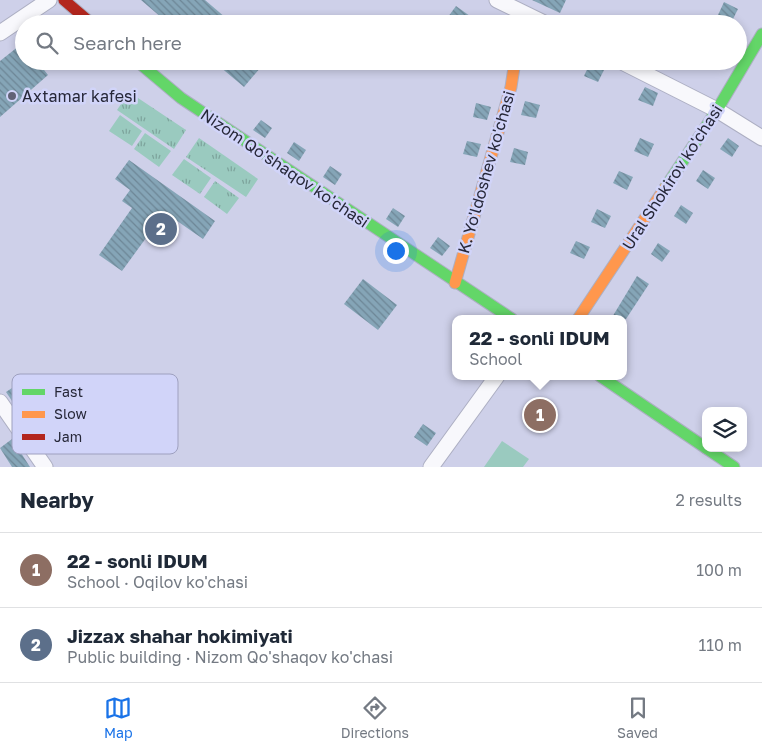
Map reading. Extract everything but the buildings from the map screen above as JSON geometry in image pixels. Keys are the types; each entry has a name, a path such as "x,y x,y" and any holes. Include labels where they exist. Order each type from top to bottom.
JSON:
{"main road":[{"path":"64,0 82,15"},
{"name":"Ural Shokirov ko'chasi","path":"747,59 762,34"},
{"name":"Nizom Qo'shaqov ko'chasi","path":"148,70 181,98 455,283 506,315"},
{"name":"K. Yo'ldoshev ko'chasi","path":"455,283 511,87 514,70"},
{"name":"Ural Shokirov ko'chasi","path":"581,315 716,110 740,70"},
{"path":"606,380 702,445"},
{"path":"712,452 734,467"}],"street":[{"path":"27,15 49,0"},
{"path":"497,0 521,12"},
{"path":"0,33 15,23"},
{"path":"638,70 716,110 762,138"},
{"path":"431,467 494,380"},
{"path":"0,402 12,419"},
{"path":"36,454 45,467"}],"green space":[{"path":"129,92 186,130 174,149 117,110"},
{"path":"120,115 142,131 132,146 109,131"},
{"path":"145,133 171,151 159,167 134,149"},
{"path":"199,138 258,179 246,197 186,157"},
{"path":"184,159 211,178 200,194 172,175"},
{"path":"215,181 239,198 227,214 204,197"},
{"path":"502,441 529,459 523,467 484,467"}],"traffic: fast":[{"path":"747,59 762,34"},
{"path":"148,70 181,98 506,315"},
{"path":"665,188 717,110 741,70"},
{"path":"606,380 702,445"},
{"path":"712,452 734,467"}],"traffic: slow":[{"path":"455,283 511,87 514,70"},
{"path":"581,315 665,188"}],"traffic: jam":[{"path":"64,0 82,15"}],"place":[{"name":"Axtamar kafesi","path":"12,96"},
{"name":"Jizzax shahar hokimiyati","path":"161,229"},
{"name":"22 - sonli IDUM","path":"540,415"}]}
